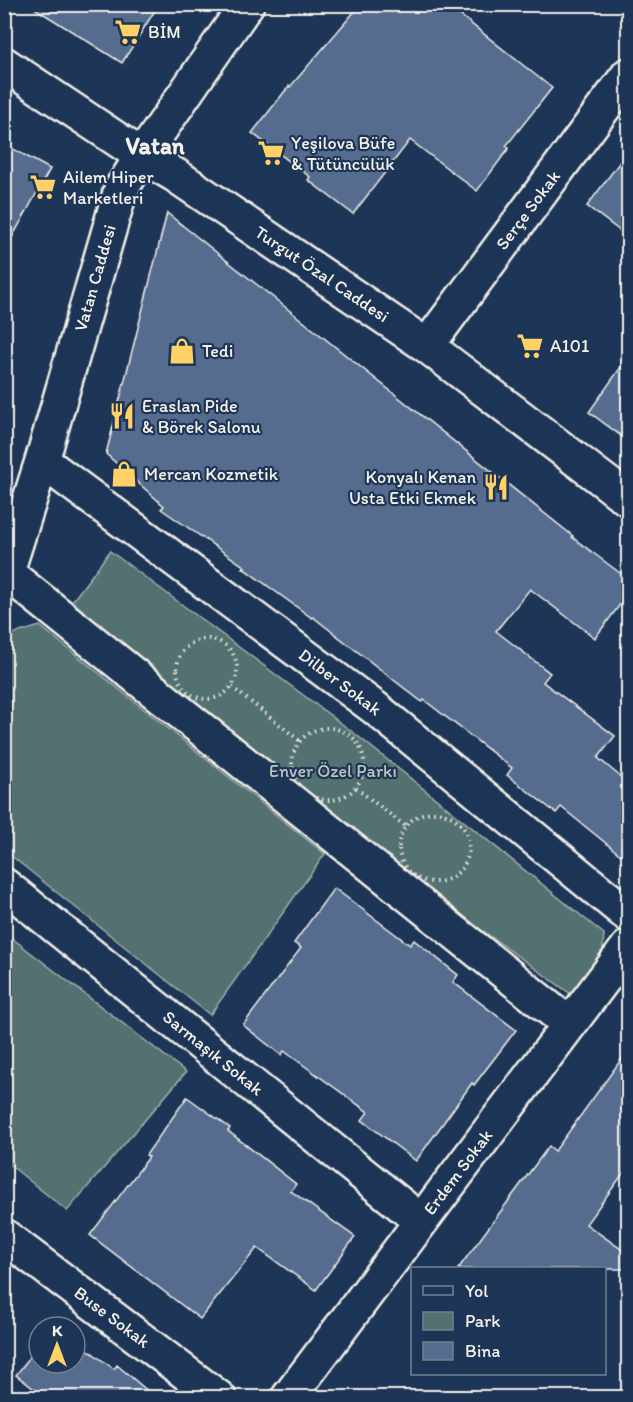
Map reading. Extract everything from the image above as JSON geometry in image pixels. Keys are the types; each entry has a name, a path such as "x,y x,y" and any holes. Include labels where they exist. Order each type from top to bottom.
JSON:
{"street":[{"name":"Vatan Caddesi","path":"6,577 121,189 141,156 247,4"},
{"name":"Turgut Özal Caddesi","path":"4,64 141,156 175,175 427,346 628,499"},
{"name":"Serçe Sokak","path":"427,346 628,75"},
{"name":"Dilber Sokak","path":"42,460 375,708 628,915"},
{"path":"6,577 569,1024"},
{"name":"Sarmaşık Sokak","path":"4,885 421,1221"},
{"name":"Erdem Sokak","path":"288,1398 628,947"},
{"name":"Buse Sokak","path":"4,1236 219,1398"}],"path":[{"path":"200,639 212,639 224,644 233,652 237,663 237,676 232,687 217,698 205,699 193,696 184,688 178,677 177,666 181,654 189,645 200,639"},
{"path":"232,687 300,741"},
{"path":"324,728 337,729 354,739 362,750 365,763 356,788 345,796 333,800 319,799 302,789 295,778 292,765 294,752 300,741 311,732 324,728"},
{"path":"356,788 405,826"},
{"path":"434,812 447,814 459,822 466,832 469,845 468,859 461,870 450,878 437,882 424,881 412,875 403,865 399,852 400,838 405,826 421,814 434,812"}],"green space":[{"name":"Enver Özel Parkı","path":"110,551 354,733 604,934 601,968 575,997 309,806 68,607"},
{"path":"40,626 325,854 210,1015 5,851 5,651 9,635"},
{"path":"4,932 186,1072 67,1211 5,1161"}],"building":[{"path":"28,4 159,4 122,63"},
{"path":"361,4 446,4 552,88 506,146 509,148 477,191 410,140 353,214 308,180 310,177 252,133 289,86"},
{"path":"4,144 50,169 4,252"},
{"path":"628,151 628,237 587,206"},
{"path":"167,213 572,537 628,579 628,594 595,638 530,589 496,631 550,673 543,682 615,736 598,758 628,783 628,861 561,807 556,813 507,775 512,768 424,700 422,702 313,617 161,509 164,506 106,454"},
{"path":"628,357 628,441 589,412"},
{"path":"334,888 410,945 414,940 458,975 453,982 516,1030 474,1085 472,1083 416,1161 362,1120 368,1112 284,1051 281,1055 243,1025 301,948 294,943"},
{"path":"628,1050 628,1167 586,1224 628,1254 628,1269 459,1267 549,1146 555,1151"},
{"path":"187,1097 230,1128 228,1131 296,1184 291,1191 355,1237 316,1290 257,1248 200,1319 90,1235 149,1157 146,1155"},
{"path":"87,1349 114,1369 117,1365 156,1398 46,1398 16,1375 27,1361 27,1375 87,1375"}],"place":[{"name":"BİM","path":"128,32"},
{"name":"Yeşilova Büfe & Tütüncülük","path":"271,153"},
{"name":"Ailem Hiper Marketleri","path":"43,187"},
{"name":"A101","path":"530,346"},
{"name":"Tedi","path":"182,351"},
{"name":"Eraslan Pide & Börek Salonu","path":"122,416"},
{"name":"Mercan Kozmetik","path":"124,474"},
{"name":"Konyalı Kenan Usta Etki Ekmek","path":"496,487"}],"district":[{"name":"Vatan","path":"155,145"}]}
